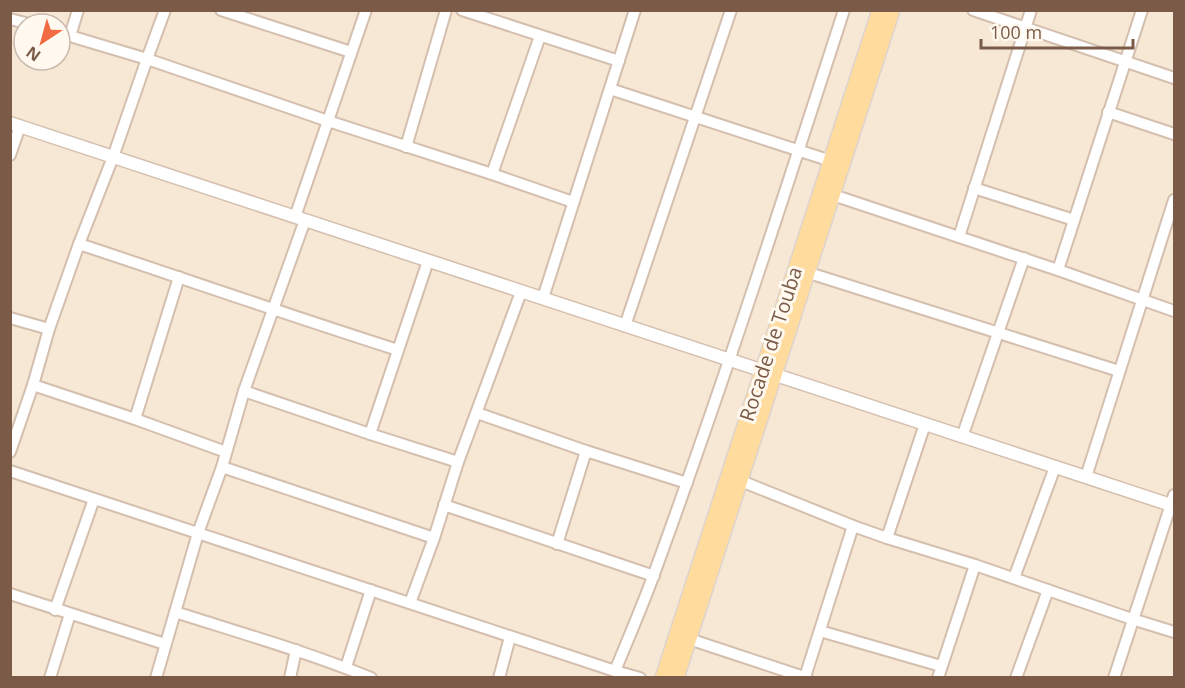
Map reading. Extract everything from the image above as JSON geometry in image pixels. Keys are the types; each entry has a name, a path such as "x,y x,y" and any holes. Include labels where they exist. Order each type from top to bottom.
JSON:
{"main road":[{"name":"Rocade de Touba","path":"663,678 768,372 831,161 880,10"},
{"name":"Rocade de Touba","path":"768,372 833,195 892,10"},
{"name":"Rocade de Touba","path":"676,678 689,639 733,478"}],"street":[{"path":"10,452 49,329 165,10"},
{"path":"221,10 256,16 351,52"},
{"path":"156,678 198,533 222,467 244,391 272,310 328,121 366,10"},
{"path":"406,147 446,10"},
{"path":"462,10 619,61"},
{"path":"543,298 635,10"},
{"path":"625,326 731,10"},
{"path":"615,671 654,576 687,483 844,10"},
{"path":"974,10 1174,78"},
{"path":"959,237 1031,10"},
{"path":"1058,270 1142,10"},
{"path":"492,174 540,36"},
{"path":"72,37 147,59 573,202"},
{"path":"610,89 831,161"},
{"path":"1108,112 1174,134"},
{"path":"10,155 15,125 962,437 1173,502 1114,678"},
{"path":"974,188 1074,220"},
{"path":"833,195 1024,258 1174,311"},
{"path":"1086,477 1174,200"},
{"path":"79,244 398,350"},
{"path":"962,437 1024,258"},
{"path":"370,434 428,261"},
{"path":"806,272 1119,371"},
{"path":"135,419 179,277"},
{"path":"410,603 458,462 521,292"},
{"path":"10,318 49,329"},
{"path":"33,385 226,452"},
{"path":"244,391 458,462"},
{"path":"477,412 586,451 687,483"},
{"path":"886,538 925,424"},
{"path":"557,543 586,451"},
{"path":"222,467 434,538"},
{"path":"1014,578 1055,467"},
{"path":"10,471 640,678"},
{"path":"733,478 886,538 975,565 1174,632"},
{"path":"55,610 94,499"},
{"path":"444,505 654,576"},
{"path":"689,639 806,677 853,526"},
{"path":"820,631 940,672 975,565"},
{"path":"346,667 371,590"},
{"path":"1016,678 1048,590"},
{"path":"10,594 165,644"},
{"path":"175,612 296,650 371,678"},
{"path":"50,678 70,614"},
{"path":"499,678 510,637"},
{"path":"290,678 296,650"}],"shaded area":[{"path":"11,11 1174,11 1174,677 11,677"}]}
